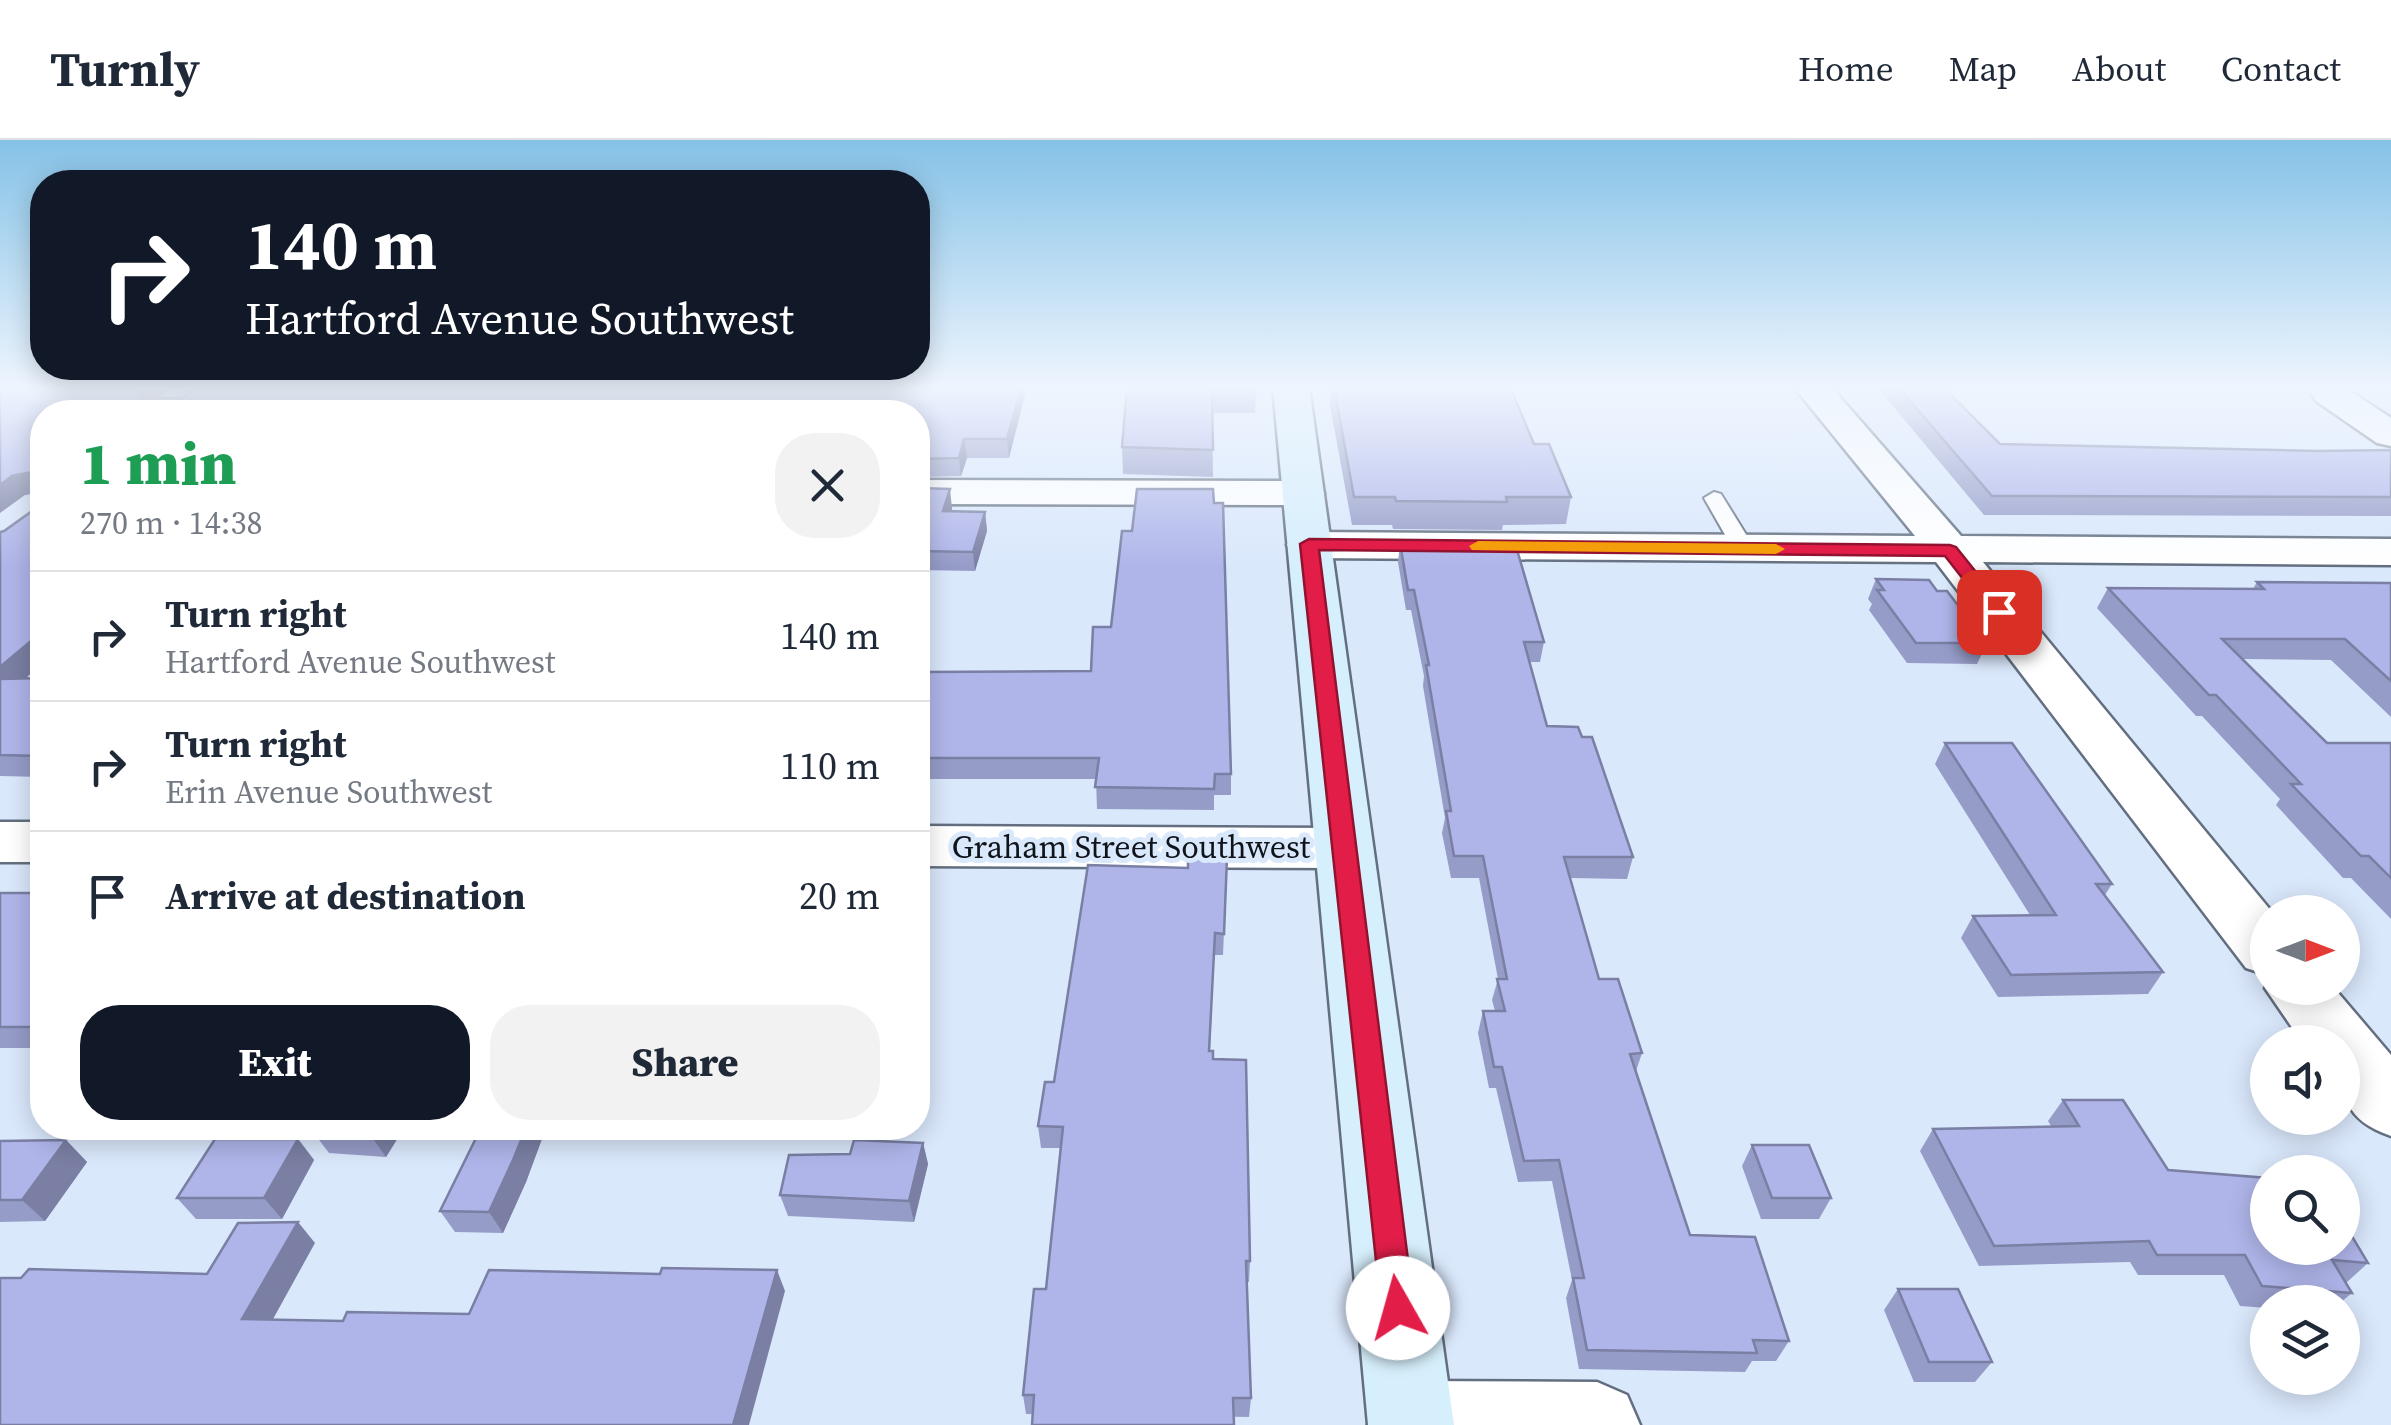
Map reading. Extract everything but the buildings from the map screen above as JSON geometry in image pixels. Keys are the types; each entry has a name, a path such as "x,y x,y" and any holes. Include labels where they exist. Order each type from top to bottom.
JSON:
{"main road":[{"path":"1298,447 1411,1424"}],"street":[{"path":"1862,447 2250,928"},
{"path":"930,493 1744,549 2391,552"},
{"path":"0,842 30,842"},
{"name":"Graham Street Southwest","path":"930,846 1344,848"},
{"path":"2310,1005 2326,1025"},
{"path":"2360,1068 2391,1106"},
{"path":"1411,1424 1597,1425"}],"lane":[{"path":"1714,498 1744,549"}],"slow traffic":[{"path":"1478,546 1776,549"}],"route":[{"path":"1398,1308 1309,544 1950,551 1999,612"}]}
